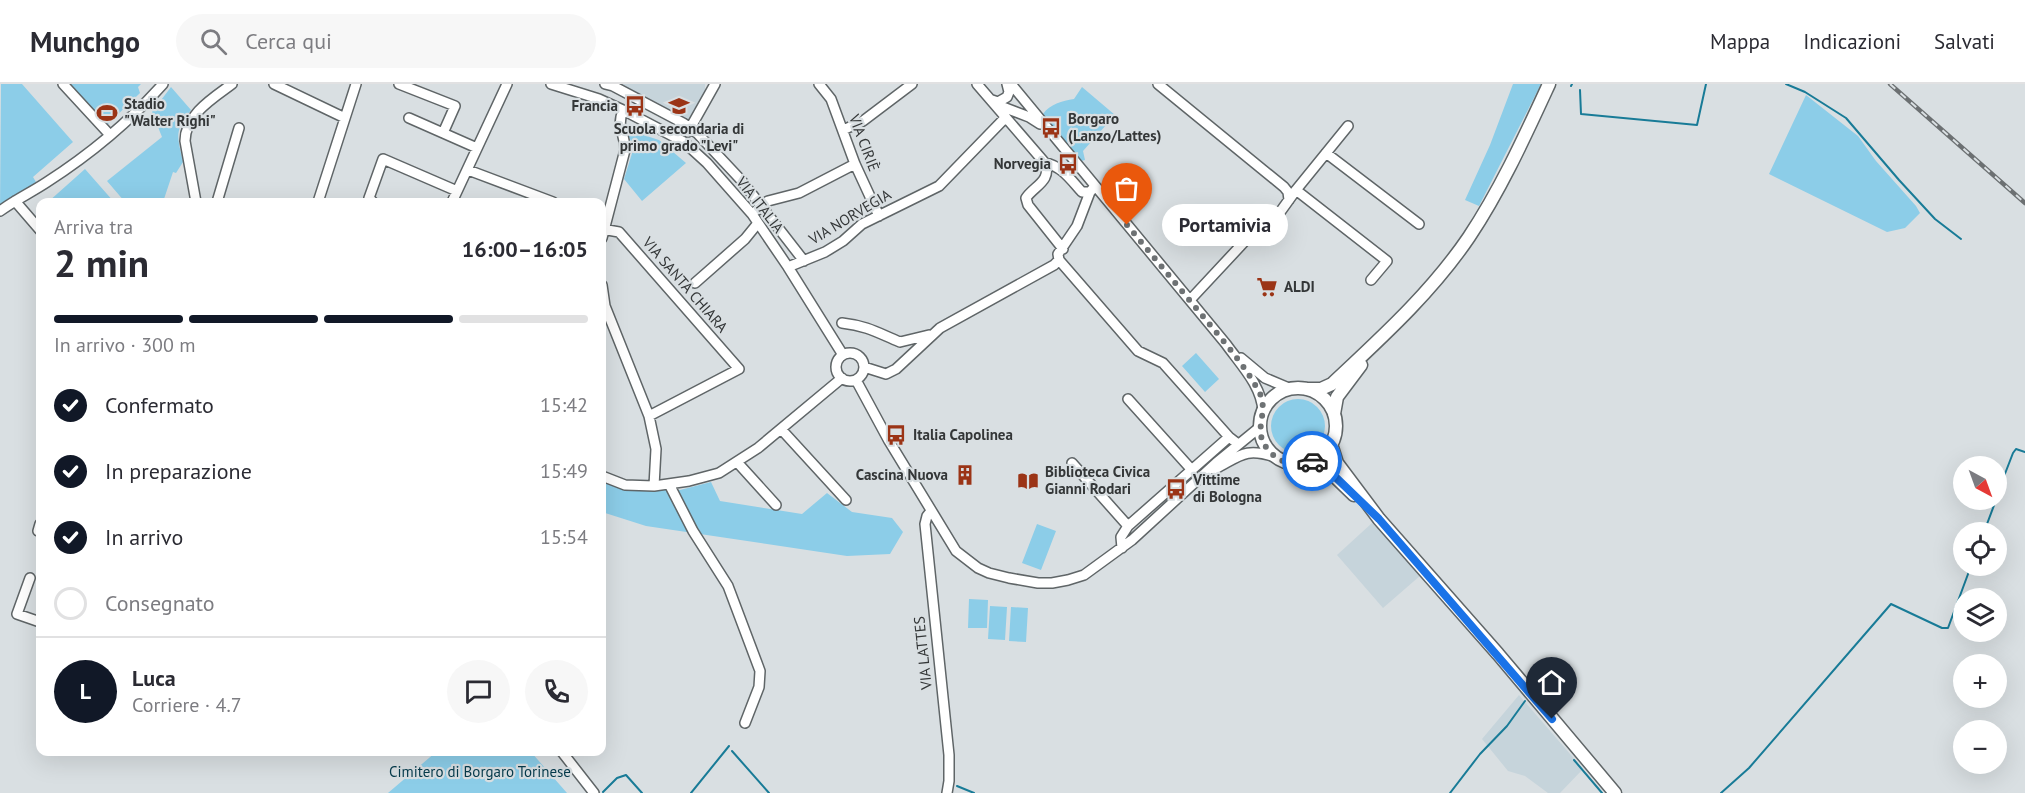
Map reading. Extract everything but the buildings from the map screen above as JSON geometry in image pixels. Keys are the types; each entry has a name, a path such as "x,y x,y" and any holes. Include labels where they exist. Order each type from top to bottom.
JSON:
{"main road":[{"path":"1391,328 1341,391 1335,404 1336,425 1331,444 1326,452 1305,464 1289,463 1275,456 1264,444 1260,427 1263,412 1271,399 1291,389 1321,389 1332,384 1422,296 1468,238 1498,189 1549,84"},
{"path":"1306,389 1324,399 1334,415"},
{"path":"1331,444 1337,463 1379,519 1498,654 1614,793"},
{"path":"1312,461 1325,467 1379,519"}],"street":[{"path":"63,84 110,135"},
{"path":"0,211 76,162 134,114 163,84"},
{"path":"195,198 185,141 187,125 198,112 232,84"},
{"path":"274,84 345,118"},
{"path":"319,198 356,84"},
{"path":"399,84 455,106 444,133"},
{"path":"454,198 507,84"},
{"name":"VIA ITALIA","path":"551,84 599,99 623,110 682,141 707,164 752,214 843,355"},
{"path":"599,99 604,84"},
{"name":"VIA ITALIA","path":"604,84 691,129 741,180 804,261"},
{"path":"682,141 715,84"},
{"name":"VIA CIRIÈ","path":"819,84 831,99 855,164 879,216"},
{"path":"843,130 863,121 912,84"},
{"path":"978,84 992,100 998,102 1005,100 1009,95 1010,84"},
{"path":"978,84 1045,163 1047,175 1026,198 1028,205 1063,249"},
{"path":"991,101 1002,103 1007,100 1012,90 1010,84"},
{"path":"1010,84 1092,189 1226,344 1254,383 1262,399 1263,412"},
{"path":"1158,84 1284,187 1288,192 1289,200"},
{"path":"991,101 1045,126"},
{"path":"606,218 625,150 619,125 623,110"},
{"path":"409,118 477,148"},
{"name":"VIA NORVEGIA","path":"788,267 825,252 843,241 862,224 939,186 1005,118"},
{"path":"1190,300 1245,241 1273,221 1348,126"},
{"path":"218,198 239,128"},
{"path":"1326,153 1419,224"},
{"path":"369,198 383,159 458,191"},
{"path":"1045,163 1060,169 1082,192 1092,189"},
{"path":"752,214 768,201 799,193 855,164"},
{"path":"468,170 542,198"},
{"path":"1092,189 1077,225 1059,254 1059,260 1138,351 1163,363 1229,437 1238,444"},
{"path":"1296,190 1387,261 1371,280"},
{"path":"15,201 36,225"},
{"path":"695,283 745,238 758,223"},
{"name":"VIA SANTA CHIARA","path":"606,232 619,232 739,369 649,416"},
{"path":"864,367 886,374 896,369 932,334 1059,260"},
{"path":"606,314 649,416 656,448 654,486"},
{"path":"843,323 875,330 900,342 932,334"},
{"path":"1226,344 1265,378 1291,389"},
{"path":"850,353 858,355 864,367 862,374 856,380 849,381 842,378 836,371 839,358 850,353"},
{"path":"606,477 625,484 654,486 689,481 719,473 781,429 842,378"},
{"path":"856,380 889,441 956,551 978,568 999,576 1038,583 1068,580 1084,574 1122,548 1260,427"},
{"path":"1128,399 1191,470"},
{"path":"781,429 846,500"},
{"path":"1122,548 1121,537 1128,526 1229,437"},
{"path":"1203,476 1243,454 1258,452 1275,456"},
{"path":"737,462 776,504"},
{"path":"1072,464 1128,526"},
{"path":"669,484 693,531 728,586 760,671 759,687 745,723"},
{"name":"VIA LATTES","path":"931,511 925,524 949,755 950,781 947,793"},
{"path":"30,578 17,614 36,621"},
{"path":"565,756 594,793"}],"shaded area":[{"name":"Scuola secondaria di primo grado \"Levi\"","path":"620,84 705,84 705,90 692,119 686,121"},
{"path":"1372,523 1421,575 1383,608 1337,555"},
{"path":"1519,695 1583,769 1560,793 1548,793 1525,776 1508,771 1482,739"}],"green space":[{"path":"1,84 22,84 73,142 33,177 36,182 0,212"},
{"name":"Stadio \"Walter Righi\"","path":"68,84 141,84 138,87 140,93 107,125"},
{"path":"1513,84 1541,84 1479,206 1465,200 1490,145"},
{"path":"171,87 191,110 178,134 183,162 176,173 173,172 164,198 122,198 107,181 162,137 152,112"},
{"path":"1082,87 1115,115 1083,151 1085,160 1081,161 1043,114 1053,105 1074,99"},
{"path":"1806,95 1858,136 1876,161 1916,206 1920,213 1905,228 1887,232 1769,174"},
{"path":"625,129 659,140 686,163 642,201 624,179 634,147"},
{"path":"85,169 110,198 52,198"},
{"path":"1196,353 1219,379 1205,392 1182,366"},
{"path":"1293,399 1303,399 1313,403 1321,411 1325,426 1321,441 1313,449 1303,453 1293,453 1283,449 1275,441 1271,431 1271,421 1275,411 1283,403"},
{"path":"606,482 625,489 680,490 711,482 720,501 802,514 827,493 852,512 892,518 903,532 890,554 847,556 646,526 606,513"},
{"path":"1037,524 1056,531 1041,570 1022,563"},
{"path":"969,599 988,600 987,628 968,628"},
{"path":"990,606 1007,607 1005,640 988,639"},
{"path":"1011,607 1028,608 1026,642 1009,641"},
{"name":"Cimitero di Borgaro Torinese","path":"431,756 535,756 567,793 388,793"}],"waterway":[{"path":"1580,90 1581,114 1697,125 1706,84"},
{"path":"1786,84 1805,92 1846,118 1935,219 1961,239"},
{"path":"2007,469 2016,449 2025,452"},
{"path":"1988,522 1992,510"},
{"path":"1721,793 1749,768 1891,604 1942,628 1948,628 1967,576"},
{"path":"1450,793 1480,754 1507,726 1525,701"},
{"path":"691,793 729,746"},
{"path":"732,751 769,793"},
{"path":"1574,760 1602,793"},
{"path":"603,792 617,778 626,775 642,793"},
{"path":"957,786 974,793"}],"railway":[{"path":"1890,84 2025,203"}],"way so far":[{"path":"1127,225 1226,344 1254,383 1262,399 1263,412 1260,427 1268,451 1281,461 1289,463 1305,464 1312,461"}],"place":[{"name":"Francia","path":"635,106"},
{"name":"Scuola secondaria di primo grado \"Levi\"","path":"679,106"},
{"name":"Stadio \"Walter Righi\"","path":"107,113"},
{"name":"Borgaro (Lanzo/Lattes)","path":"1051,128"},
{"name":"Norvegia","path":"1068,164"},
{"name":"Portamivia","path":"1127,225"},
{"name":"ALDI","path":"1267,287"},
{"name":"Italia Capolinea","path":"896,435"},
{"name":"Cascina Nuova","path":"965,475"},
{"name":"Biblioteca Civica Gianni Rodari","path":"1028,481"},
{"name":"Vittime di Bologna","path":"1176,489"}],"route":[{"path":"1312,461 1325,467 1379,519 1552,719"}]}
